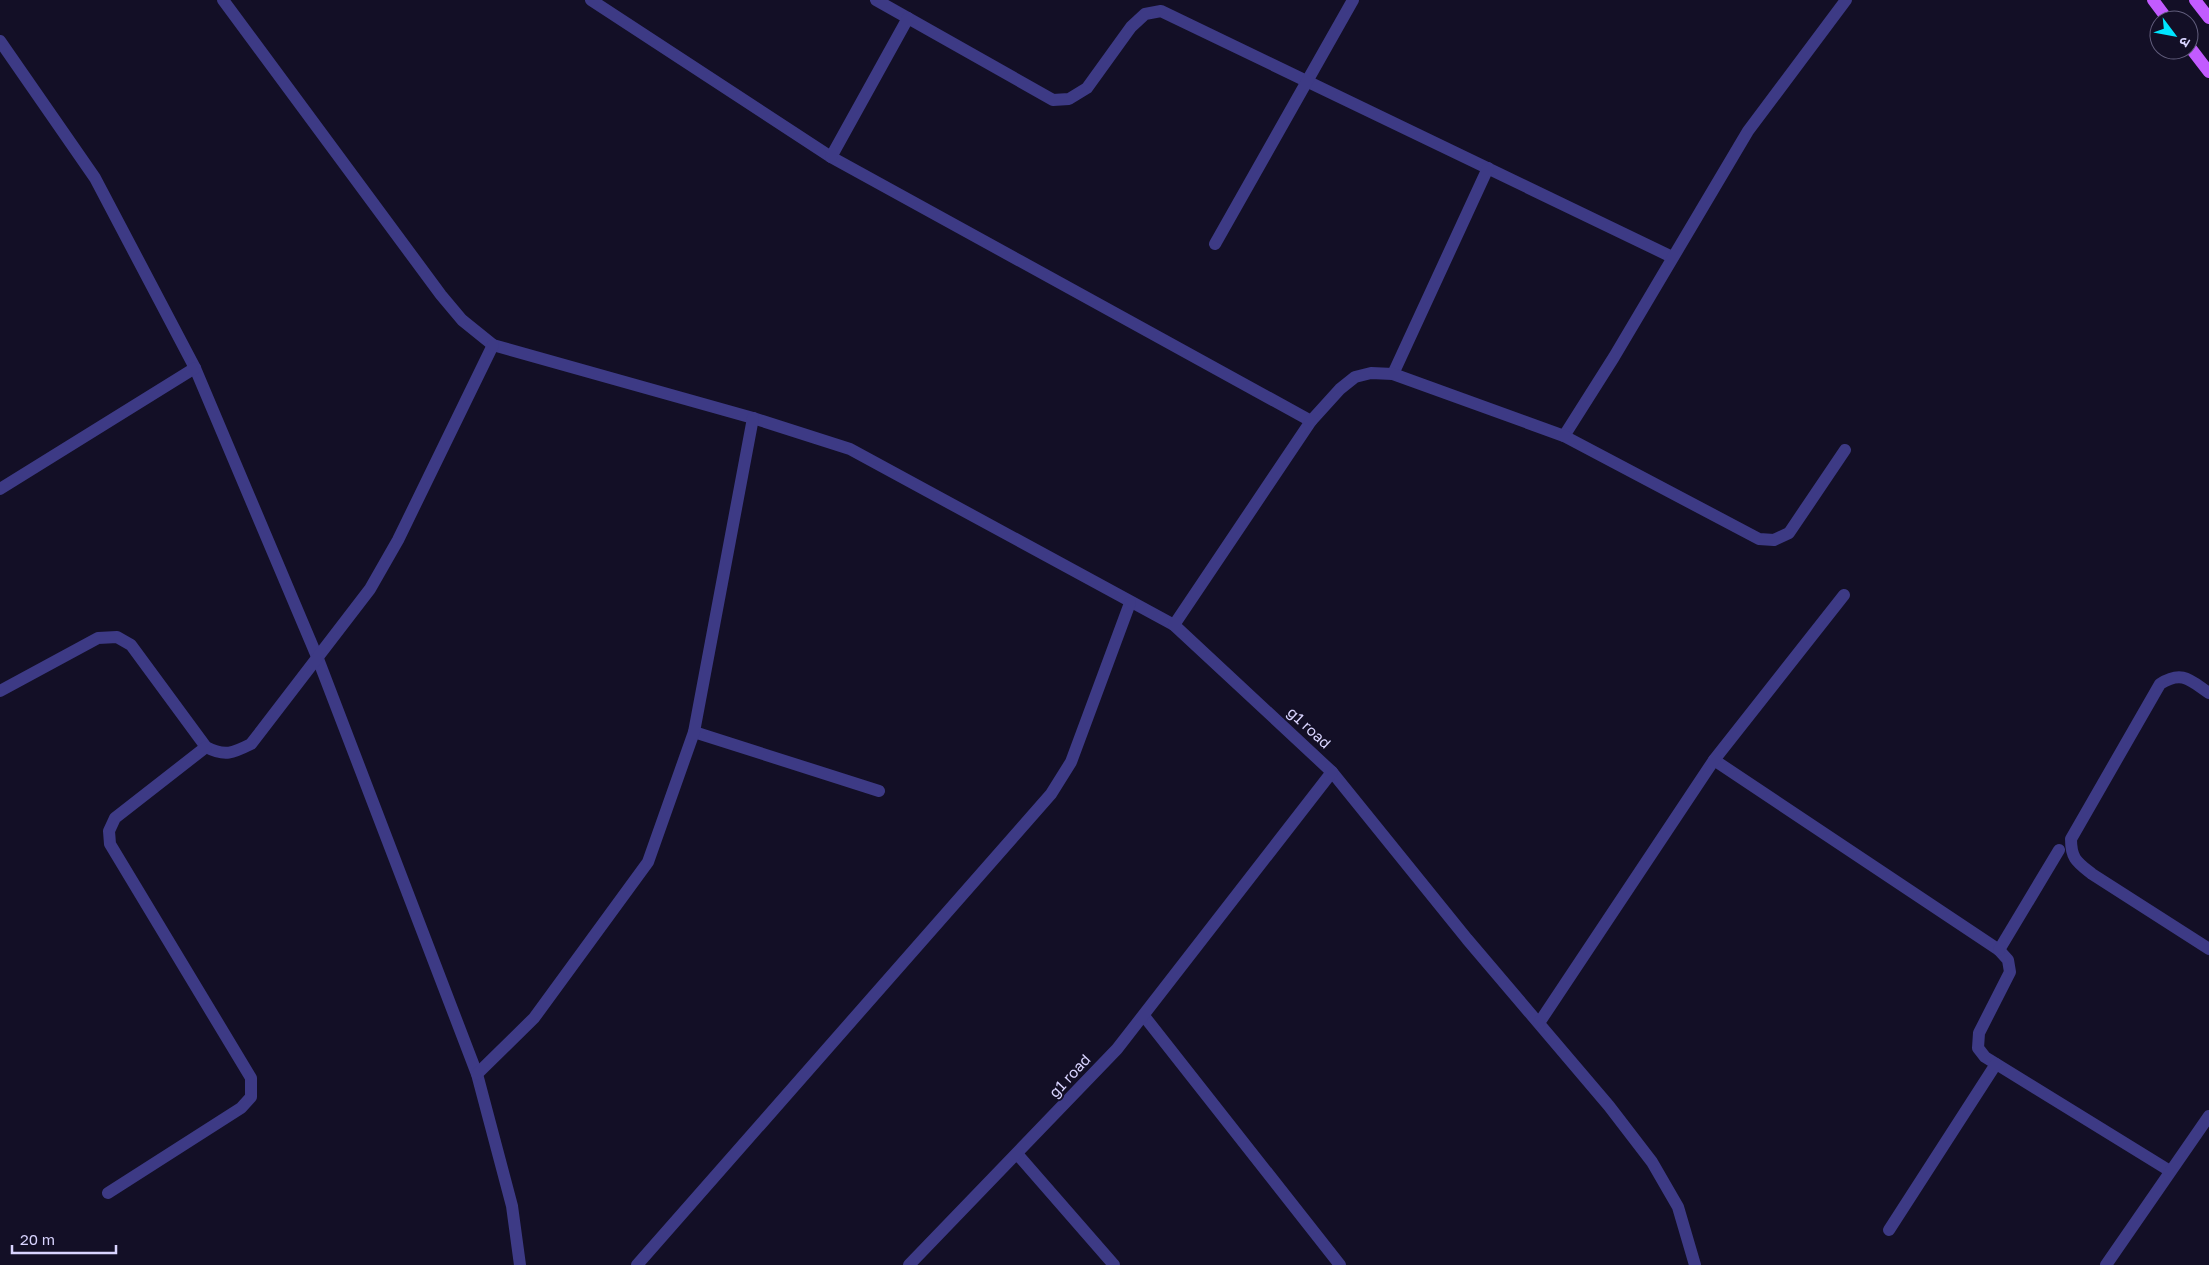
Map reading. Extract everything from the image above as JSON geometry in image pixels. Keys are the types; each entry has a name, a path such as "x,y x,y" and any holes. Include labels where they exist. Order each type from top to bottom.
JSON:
{"main road":[{"path":"2152,0 2160,10"},
{"path":"2195,0 2209,18"},
{"path":"2199,59 2209,72"}],"street":[{"path":"0,691 98,638 117,638 131,644 206,747 217,753 233,753 251,744 370,589 398,540 493,345 462,320 441,295 223,0"},
{"path":"592,0 831,157 1311,421"},
{"path":"876,0 1052,100 1069,99 1088,88 1131,27 1145,14 1161,11 1672,257"},
{"path":"1215,244 1353,0"},
{"path":"1564,436 1748,131 1846,0"},
{"path":"831,157 908,18"},
{"path":"0,41 95,178 195,368 318,658 477,1074 512,1206 520,1265"},
{"path":"1393,374 1488,168"},
{"name":"g1 road","path":"493,345 753,418 850,449 1174,625 1332,772 1117,1050 1018,1155 909,1265"},
{"path":"0,489 195,368"},
{"path":"1174,625 1311,421 1340,389 1355,377 1371,373 1393,374 1564,436 1759,539 1774,540 1789,532 1845,450"},
{"path":"477,1074 534,1018 648,862 694,732 753,418"},
{"path":"1539,1023 1714,760 1844,596"},
{"path":"637,1265 1051,794 1071,762 1130,602"},
{"path":"2209,693 2187,678 2172,676 2160,684 2071,840 2071,853 2092,874 2209,949"},
{"path":"694,732 879,790"},
{"path":"108,1193 241,1108 251,1096 251,1078 110,844 109,831 115,818 206,747"},
{"path":"1714,760 1998,950 2008,960 2010,972 1979,1033 1978,1048 1985,1057 2170,1171"},
{"path":"1332,772 1467,939 1610,1106 1652,1162 1678,1207 1695,1265"},
{"path":"1998,950 2059,850"},
{"path":"1144,1016 1340,1265"},
{"path":"1889,1230 1996,1064"},
{"path":"2106,1265 2209,1116"},
{"path":"1018,1155 1114,1265"}]}
